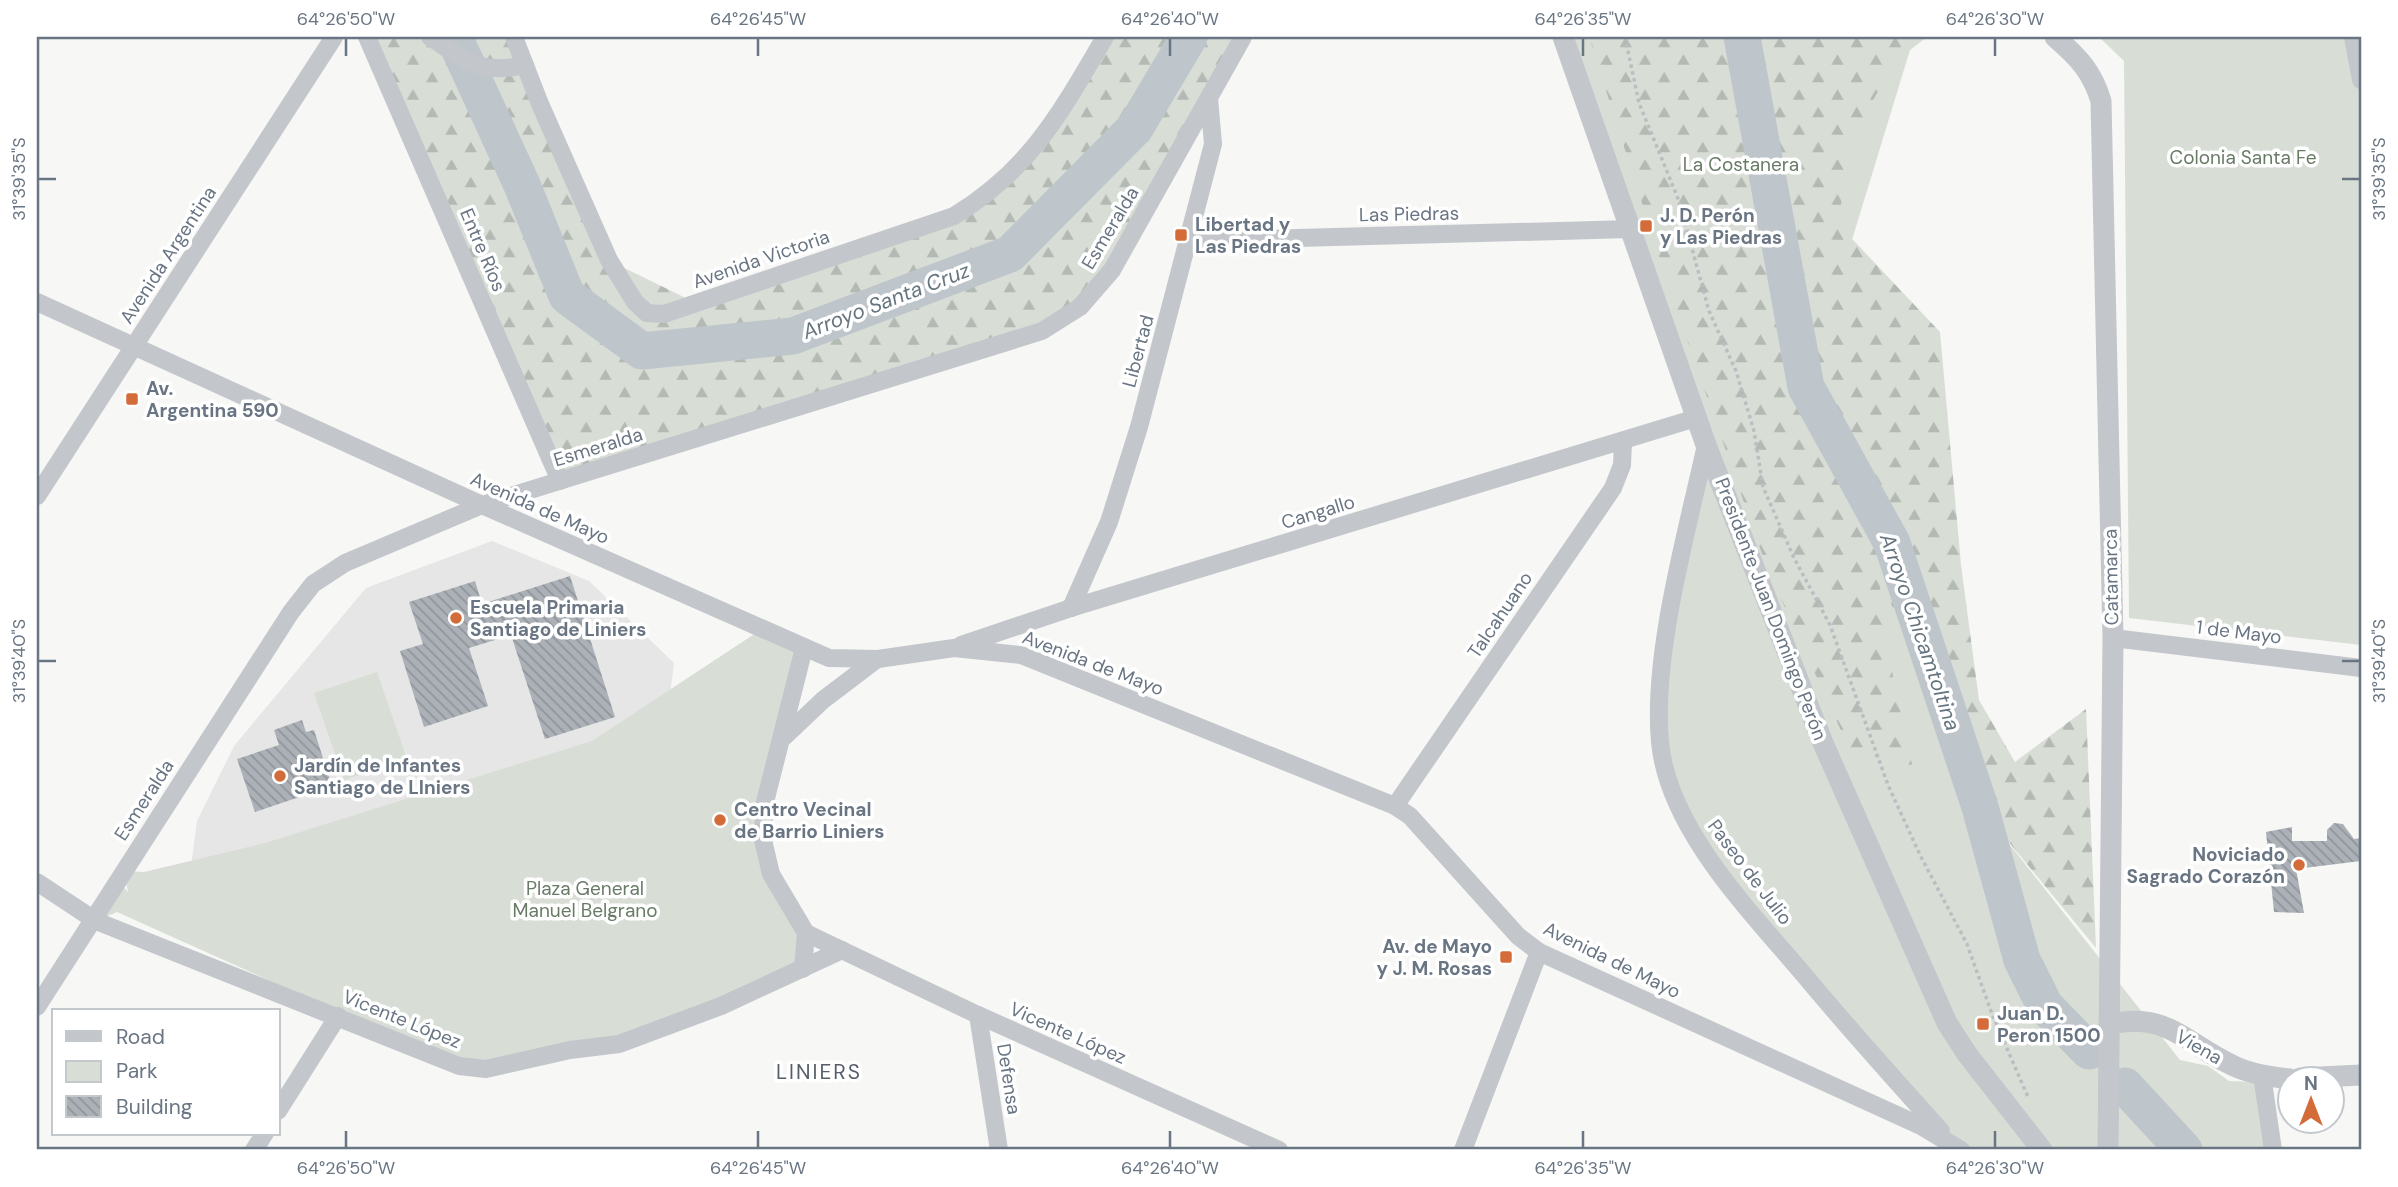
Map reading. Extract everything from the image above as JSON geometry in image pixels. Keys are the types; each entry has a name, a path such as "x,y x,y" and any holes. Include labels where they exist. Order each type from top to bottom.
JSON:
{"street":[{"name":"Avenida Argentina","path":"37,496 334,37"},
{"name":"Entre Ríos","path":"367,37 560,481"},
{"path":"430,37 458,57 490,70 525,65"},
{"name":"Avenida Victoria","path":"514,37 608,260 635,302 647,313 664,314 954,216 974,204 1009,177 1052,126 1105,37"},
{"name":"Esmeralda","path":"37,1007 290,612 313,584 345,563 482,505 1042,331 1080,307 1112,270 1243,37"},
{"name":"Presidente Juan Domingo Perón","path":"1563,37 1696,418 1823,743 1882,870 1947,1023 1967,1054 2042,1150"},
{"name":"Catamarca","path":"2055,37 2084,61 2095,79 2101,101 2113,638 2110,1145"},
{"path":"2353,37 2361,80"},
{"name":"Libertad","path":"1071,608 1108,523 1136,439 1213,144 1209,98"},
{"name":"Las Piedras","path":"1189,241 1630,229"},
{"name":"Avenida de Mayo","path":"37,302 804,648 841,660 877,659 954,648 996,651 1044,663 1395,806 1410,817 1518,936 1539,951 1921,1126 1956,1147"},
{"name":"Cangallo","path":"954,648 1071,608 1696,418"},
{"name":"Talcahuano","path":"1395,806 1613,488 1622,465 1623,442"},
{"name":"Paseo de Julio","path":"1706,445 1663,663 1660,741 1666,777 1705,851 1737,895 1864,1045 1956,1147"},
{"name":"1 de Mayo","path":"2113,638 2361,668"},
{"path":"803,969 806,933 771,874 763,840 764,806 784,737 804,648"},
{"path":"784,737 823,699 877,659"},
{"name":"Vicente López","path":"37,882 93,919 460,1066 486,1069 570,1051 619,1044 721,1006 842,950"},
{"name":"Vicente López","path":"806,933 978,1015 1279,1150"},
{"path":"1464,1150 1539,951"},
{"name":"Defensa","path":"978,1015 999,1150"},
{"path":"280,1108 338,1016"},
{"name":"Viena","path":"2109,1026 2133,1019 2147,1021 2166,1028 2234,1066 2276,1077"},
{"path":"2262,1075 2273,1150"},
{"path":"254,1150 264,1134"}],"path":[{"path":"1625,37 1639,103 1679,201 1709,311 1736,371 1754,431 1763,487 1794,558 1830,625 1888,785 1920,855 1968,944 1992,1014 2030,1100"}],"shaded area":[{"path":"492,541 589,581 674,663 667,718 189,881 197,821 234,746 366,588"}],"green space":[{"path":"368,37 507,37 608,260 696,303 954,216 1008,177 1106,37 1243,37 1112,270 1042,331 560,481"},
{"name":"La Costanera","path":"1563,37 1927,37 1910,50 1833,302 1980,807 2180,1060 2208,1066 2229,1081 2256,1082 2269,1150 1967,1150 1951,1143 1737,895 1666,777 1663,663 1706,445"},
{"path":"1589,37 1909,37 1851,139 1838,224 1940,332 1961,565 1979,700 2015,762 2086,709 2096,948 1980,807 1878,574 1893,677 1913,769 1849,748 1767,568 1671,294"},
{"name":"Colonia Santa Fe","path":"2099,37 2361,37 2361,645 2129,618 2124,61"},
{"name":"Plaza General Manuel Belgrano","path":"762,629 804,648 763,840 806,933 803,969 619,1044 459,1066 117,912 96,921 118,881 128,892 124,871 144,872 265,843 592,741"},
{"path":"377,672 407,759 344,780 314,693"}],"building":[{"path":"570,576 615,717 545,739 511,635 469,648 488,706 424,727 400,651 423,644 409,602 475,581 482,604"},
{"path":"302,720 306,732 314,730 332,786 255,812 237,759 279,745 274,730"},
{"name":"Noviciado Sagrado Corazón","path":"2334,823 2343,824 2354,839 2361,838 2361,861 2296,869 2304,913 2274,912 2266,832 2292,827 2292,841 2327,841 2327,830"}],"waterway":[{"name":"Arroyo Santa Cruz","path":"454,37 522,185 567,296 642,351 793,336 1010,254 1135,128 1189,37"},
{"name":"Arroyo Chicamtoltina","path":"1742,37 1806,387 1892,543 1980,807 2022,960 2045,1006 2089,1051"},
{"name":"Arroyo Chicamtoltina","path":"2125,1086 2184,1150"}],"place":[{"name":"J. D. Perón y Las Piedras","path":"1646,226"},
{"name":"Libertad y Las Piedras","path":"1181,235"},
{"name":"Av. Argentina 590","path":"132,399"},
{"name":"Escuela Primaria Santiago de Liniers","path":"456,618"},
{"name":"Jardín de Infantes Santiago de LIniers","path":"280,776"},
{"name":"Centro Vecinal de Barrio Liniers","path":"720,820"},
{"name":"Noviciado Sagrado Corazón","path":"2299,865"},
{"name":"Av. de Mayo y J. M. Rosas","path":"1506,957"},
{"name":"Juan D. Peron 1500","path":"1983,1024"}],"district":[{"name":"LINIERS","path":"819,1072"}]}
